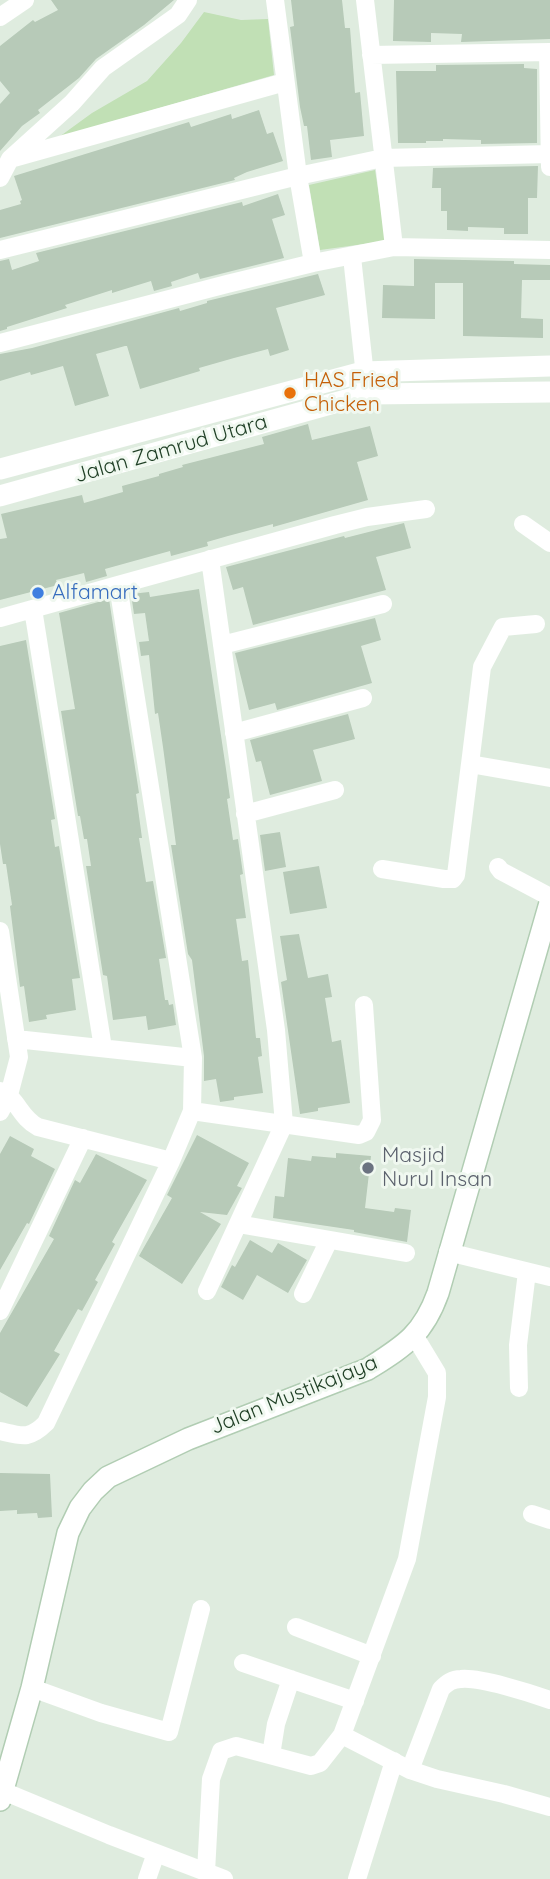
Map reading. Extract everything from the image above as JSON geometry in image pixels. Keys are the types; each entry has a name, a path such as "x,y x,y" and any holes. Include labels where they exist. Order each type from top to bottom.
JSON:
{"main road":[{"name":"Jalan Zamrud Utara","path":"0,469 363,372 550,366"},
{"name":"Jalan Zamrud Utara","path":"0,496 367,394 550,392"},
{"name":"Jalan Mustikajaya","path":"1,1796 32,1688 68,1533 80,1508 108,1476 188,1438 368,1369 425,1324 432,1309 550,902"}],"street":[{"path":"0,17 25,0"},
{"path":"0,178 10,159 72,103 103,68 178,15 188,0"},
{"path":"275,0 298,176 313,263"},
{"path":"365,0 394,247"},
{"path":"371,55 549,52 550,167"},
{"path":"10,159 285,82"},
{"path":"0,250 298,176 383,158 550,154"},
{"path":"0,343 313,263 394,247 550,250"},
{"path":"352,257 367,394"},
{"path":"0,618 356,520 426,509"},
{"path":"523,524 550,543"},
{"path":"207,1291 284,1124 275,1030 210,559"},
{"path":"0,1431 24,1437 37,1433 46,1423 171,1161 192,1111 193,1058 118,585"},
{"path":"222,645 383,604"},
{"path":"33,609 103,1048"},
{"path":"382,869 444,879 456,875 482,667 503,627 536,624"},
{"path":"234,733 363,698"},
{"path":"470,765 550,778"},
{"path":"245,814 335,790"},
{"path":"498,867 500,872 550,897"},
{"path":"0,931 19,1057 4,1093 0,1112"},
{"path":"192,1111 359,1135 370,1128 372,1120 364,1005"},
{"path":"16,1039 193,1058"},
{"path":"0,1057 19,1057"},
{"path":"4,1093 26,1121 38,1127 171,1161"},
{"path":"0,1311 83,1138"},
{"path":"238,1224 406,1253"},
{"path":"303,1294 329,1240"},
{"path":"448,1252 550,1277"},
{"path":"519,1388 518,1345 527,1272"},
{"path":"206,1872 212,1779 221,1751 236,1746 311,1766 320,1763 342,1735 407,1559 436,1396 437,1373 414,1335"},
{"path":"532,1514 550,1520"},
{"path":"32,1688 101,1713 169,1732 201,1609"},
{"path":"296,1627 372,1656"},
{"path":"243,1663 355,1700"},
{"path":"410,1770 441,1689 449,1681 462,1678 525,1691 550,1700"},
{"path":"271,1755 276,1724 291,1679"},
{"path":"342,1735 410,1770 550,1807"},
{"path":"357,1879 394,1761"},
{"path":"1,1796 224,1879"},
{"path":"147,1879 156,1853"}],"green space":[{"path":"204,12 241,20 268,19 274,75 59,137 92,113 147,81"},
{"path":"375,170 386,241 320,250 309,185"}],"building":[{"path":"51,0 174,0 96,59 79,78 38,110 40,113 22,126 0,151 0,104 10,93 0,81 0,46 33,20 35,22 58,10"},
{"path":"291,0 342,0 345,28 350,28 355,93 360,92 364,136 330,140 332,157 311,160 307,126 304,126 300,107 290,27 294,26"},
{"path":"394,0 550,0 550,39 461,42 462,34 431,33 431,42 393,41"},
{"path":"524,64 524,68 537,69 537,143 481,144 481,140 443,139 426,143 398,143 396,71 436,71 436,65"},
{"path":"259,110 267,134 273,132 283,161 247,172 234,178 235,180 0,238 0,210 21,204 22,200 14,176 189,122 191,127 231,114 232,119"},
{"path":"538,166 537,198 528,198 528,234 504,234 504,228 468,227 468,231 447,230 447,211 441,211 441,188 432,188 433,168"},
{"path":"278,194 285,215 272,219 284,258 200,279 198,273 171,282 172,286 154,291 151,281 112,293 112,290 0,331 0,261 9,259 12,270 39,261 36,253 242,202 243,206"},
{"path":"414,259 514,261 514,264 550,265 550,280 522,280 521,318 543,319 543,338 463,336 463,283 435,283 435,319 382,318 383,285 414,286"},
{"path":"318,274 325,295 276,308 289,350 270,356 268,349 199,368 200,371 140,389 125,346 96,354 109,396 75,406 63,366 0,381 0,354 32,348 179,308 180,311 207,301"},
{"path":"308,424 312,440 370,426 378,456 357,462 368,500 273,527 273,524 228,536 207,542 208,546 171,556 170,551 105,569 107,576 86,582 84,573 56,580 58,585 0,600 0,539 7,538 1,514 82,495 84,503 123,492 122,486 159,476 183,467 182,465 264,444 262,437"},
{"path":"404,523 411,548 376,557 386,590 253,625 243,587 233,590 226,567"},
{"path":"199,589 230,798 227,799 233,840 238,839 243,874 240,875 246,918 236,919 242,961 248,960 256,1038 260,1038 262,1056 258,1057 263,1093 220,1102 216,1079 204,1081 204,1056 192,960 188,954 171,845 176,845 158,713 155,714 149,655 141,656 139,642 149,641 145,613 134,614 131,594 149,592 150,597"},
{"path":"109,599 139,793 136,794 142,838 139,838 146,882 153,881 166,958 159,959 165,1000 168,1000 169,1005 173,1004 176,1025 148,1030 146,1016 113,1020 86,866 91,866 87,839 84,839 78,816 61,711 75,709 59,613"},
{"path":"375,618 381,640 361,646 372,683 277,710 275,703 249,710 235,653"},
{"path":"26,640 55,819 51,820 55,847 59,846 80,978 72,979 76,1010 46,1015 47,1019 29,1022 24,986 20,987 12,905 0,844 0,646"},
{"path":"348,714 355,739 313,750 322,781 270,795 261,761 256,762 250,740"},
{"path":"280,832 286,867 265,871 260,835"},
{"path":"319,866 327,908 290,914 283,872"},
{"path":"299,934 308,978 328,974 332,997 325,998 332,1042 341,1040 350,1103 300,1114 281,982 287,980 280,936"},
{"path":"197,1135 249,1163 237,1186 242,1188 227,1215 200,1212 221,1224 182,1284 139,1256 172,1198 167,1195"},
{"path":"10,1136 34,1149 31,1156 55,1169 29,1224 27,1223 0,1270 0,1154"},
{"path":"336,1153 371,1156 365,1208 394,1212 395,1208 411,1210 407,1242 354,1230 273,1218 275,1196 284,1197 288,1158 311,1161 312,1156 336,1158"},
{"path":"96,1154 147,1180 112,1242 115,1244 95,1280 98,1282 82,1311 78,1309 54,1351 60,1354 27,1407 0,1392 0,1333 54,1239 49,1236 75,1180 80,1183"},
{"path":"250,1240 272,1253 278,1243 307,1260 288,1293 257,1275 243,1300 221,1287 232,1265 235,1267"},
{"path":"0,1473 50,1474 52,1517 38,1518 37,1513 17,1514 17,1510 0,1511"}],"place":[{"name":"HAS Fried Chicken","path":"290,393"},
{"name":"Alfamart","path":"38,593"},
{"name":"Masjid Nurul Insan","path":"368,1168"}]}
